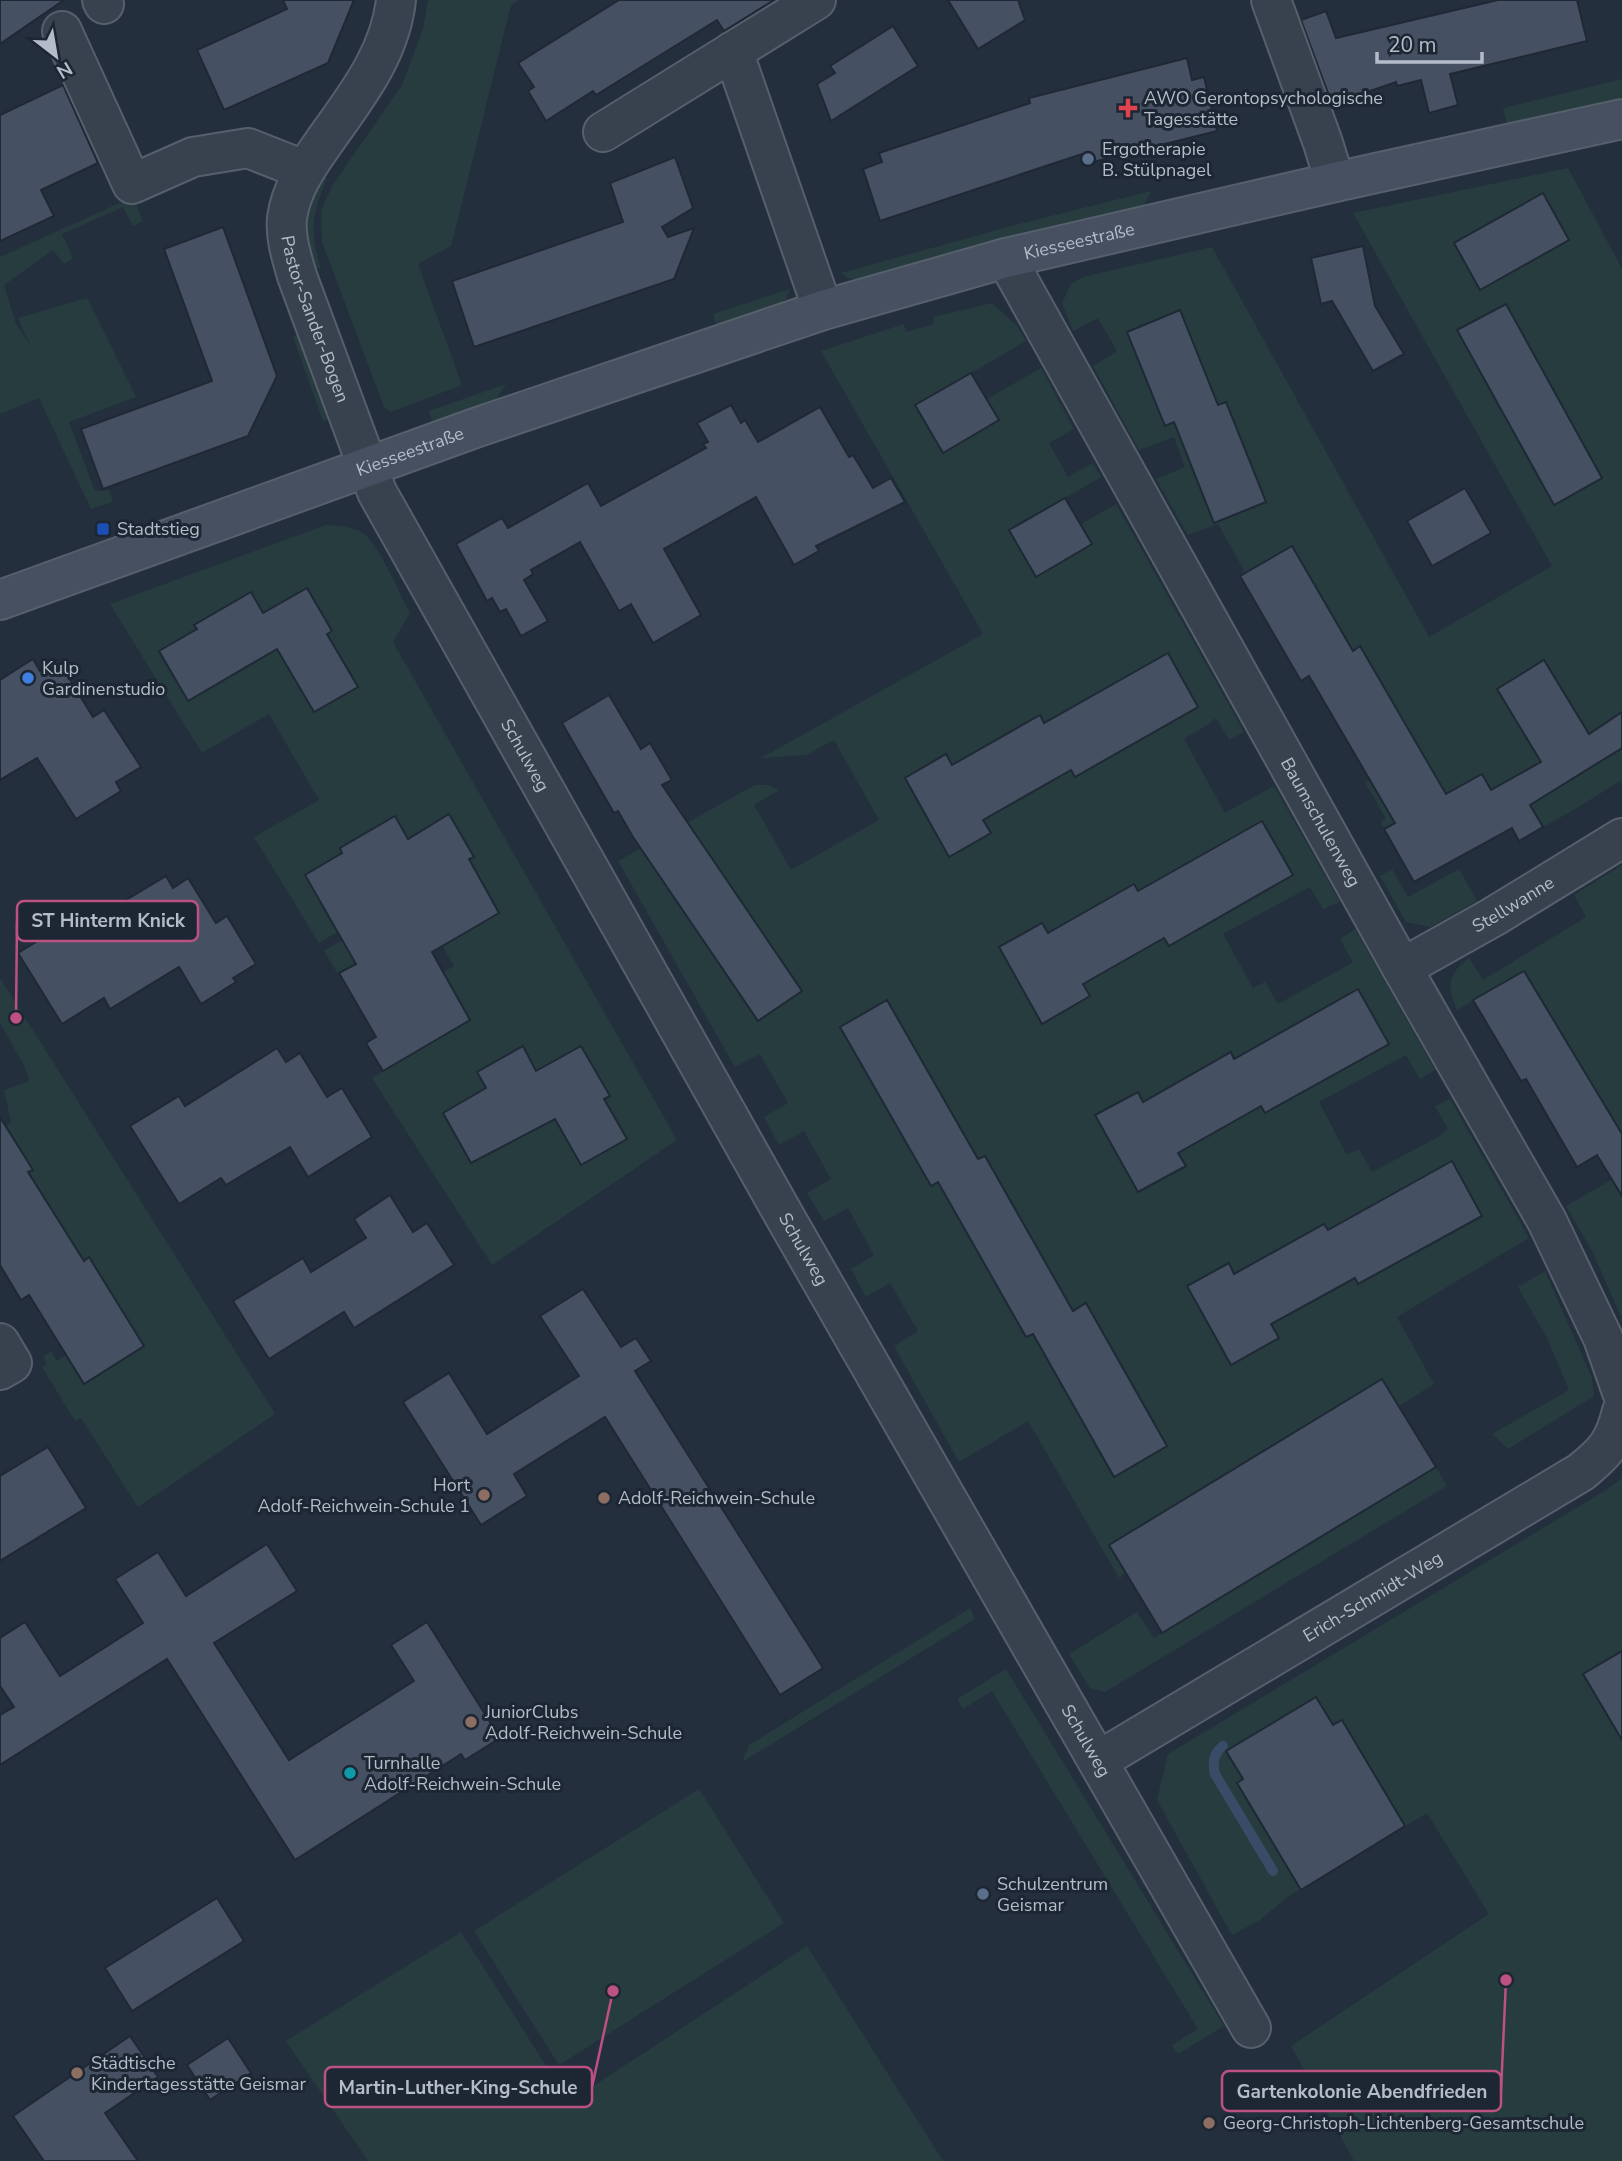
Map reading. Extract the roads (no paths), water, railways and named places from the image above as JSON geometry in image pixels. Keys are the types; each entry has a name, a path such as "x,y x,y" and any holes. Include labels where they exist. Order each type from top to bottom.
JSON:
{"street":[{"name":"Pastor-Sander-Bogen","path":"368,465 306,301 289,245 287,220 292,194 304,170 357,96 382,52 393,24 396,0"},
{"path":"603,132 816,0"},
{"path":"1271,0 1335,182"},
{"path":"62,31 132,184 194,157 248,148 304,170"},
{"path":"733,51 823,310"},
{"name":"Kiesseestraße","path":"0,600 368,465 823,310 1006,258 1622,119"},
{"name":"Baumschulenweg","path":"1006,258 1402,968 1547,1222 1603,1338 1622,1392"},
{"name":"Schulweg","path":"368,465 377,492 662,999 1251,2028"},
{"name":"Stellwanne","path":"1402,968 1493,917 1622,838"},
{"path":"0,1343 12,1363 0,1370"},
{"name":"Erich-Schmidt-Weg","path":"1098,1761 1581,1472 1601,1456 1614,1438 1622,1411"}],"waterway":[{"path":"1223,1746 1215,1758 1215,1774 1273,1871"}],"place":[{"name":"AWO Gerontopsychologische Tagesstätte","path":"1128,108"},
{"name":"Ergotherapie B. Stülpnagel","path":"1088,159"},
{"name":"Stadtstieg","path":"103,529"},
{"name":"Kulp Gardinenstudio","path":"28,678"},
{"name":"ST Hinterm Knick","path":"16,1018"},
{"name":"Hort Adolf-Reichwein-Schule 1","path":"484,1495"},
{"name":"Adolf-Reichwein-Schule","path":"604,1498"},
{"name":"JuniorClubs Adolf-Reichwein-Schule","path":"471,1722"},
{"name":"Turnhalle Adolf-Reichwein-Schule","path":"350,1773"},
{"name":"Schulzentrum Geismar","path":"983,1894"},
{"name":"Gartenkolonie Abendfrieden","path":"1506,1980"},
{"name":"Martin-Luther-King-Schule","path":"613,1991"},
{"name":"Städtische Kindertagesstätte Geismar","path":"77,2073"},
{"name":"Georg-Christoph-Lichtenberg-Gesamtschule","path":"1209,2123"}]}
